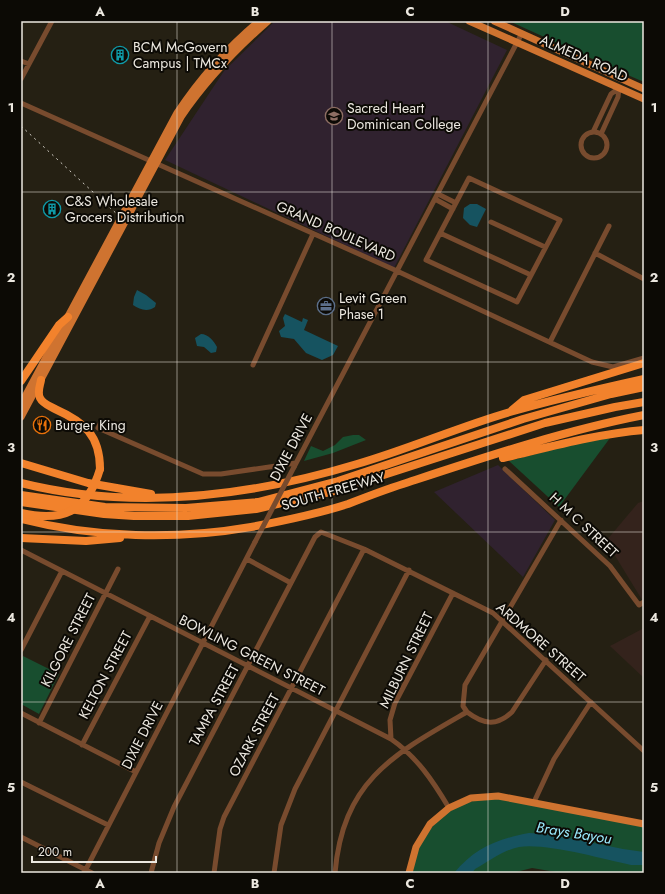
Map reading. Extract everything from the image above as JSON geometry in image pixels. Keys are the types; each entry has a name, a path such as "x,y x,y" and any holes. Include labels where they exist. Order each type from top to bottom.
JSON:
{"highway":[{"path":"21,381 60,325 68,317"},
{"path":"510,412 524,400 644,363"},
{"name":"SOUTH FREEWAY","path":"21,483 46,489 95,496 173,498 223,494 298,481 358,464 510,412 590,390 644,379"},
{"path":"21,513 38,517 54,517 73,510 85,500 90,493 100,469 99,454 91,433 73,417 42,401 38,392 41,380"},
{"path":"21,494 105,507 186,508 258,502 338,481 523,419 611,394 644,387"},
{"path":"21,502 104,514 134,516 188,516 256,509 334,491 545,423 644,402"},
{"name":"SOUTH FREEWAY","path":"21,519 76,530 157,535 218,532 299,517 347,504 557,435 644,415"},
{"path":"442,472 570,441 616,432 644,430"},
{"path":"23,463 88,482 173,498"},
{"path":"21,538 86,541 157,535"}],"main road":[{"path":"21,417 154,162 177,113 202,78 219,58 259,21"},
{"path":"21,404 154,162 182,117 206,82 228,57 268,21"},
{"name":"ALMEDA ROAD","path":"469,21 644,99"},
{"name":"ALMEDA ROAD","path":"494,21 644,89"},
{"path":"618,88 623,79"},
{"path":"409,873 412,858 422,835 430,824 449,808 472,798 487,796 534,802 644,824"}],"street":[{"path":"21,79 52,21"},
{"name":"DIXIE DRIVE","path":"85,871 295,465 522,33"},
{"path":"21,60 28,64"},
{"path":"593,132 601,134 606,141 606,149 601,156 590,157 584,152 582,142 586,136 593,132 611,94 618,88"},
{"path":"601,134 618,97 618,88"},
{"name":"GRAND BOULEVARD","path":"21,103 397,271 592,362 607,366 619,366 644,358"},
{"path":"469,178 560,220 517,302 426,260 456,203 469,178"},
{"path":"438,194 456,203"},
{"path":"435,199 453,208"},
{"path":"491,222 545,247"},
{"path":"550,342 609,226"},
{"path":"440,233 531,275"},
{"path":"253,365 313,234"},
{"path":"595,253 644,279"},
{"path":"101,422 98,428 203,474 221,474 295,465"},
{"name":"H M C STREET","path":"505,470 610,566 639,605 644,602"},
{"path":"546,660 512,712 506,718 491,722 479,721 467,712 464,706 466,685 561,520"},
{"name":"ARDMORE STREET","path":"321,532 364,549 409,570 490,611 546,660 644,751"},
{"name":"TAMPA STREET","path":"151,873 159,843 168,819 315,537 321,532"},
{"name":"OZARK STREET","path":"214,873 220,829 224,817 364,549"},
{"name":"BOWLING GREEN STREET","path":"21,550 335,712 391,739 404,749 431,778 449,808"},
{"path":"247,559 292,583"},
{"name":"KILGORE STREET","path":"40,723 118,569"},
{"path":"274,873 277,847 286,808 409,570"},
{"path":"21,650 62,571"},
{"name":"MILBURN STREET","path":"391,739 390,720 395,703 453,593"},
{"name":"KELTON STREET","path":"82,745 150,616"},
{"path":"534,802 554,758 591,702"},
{"path":"336,873 341,837 353,806 376,773 404,749 467,712"},
{"path":"21,713 136,772"},
{"path":"21,782 108,825"},
{"path":"21,837 85,871 92,873"}],"shaded area":[{"name":"Sacred Heart Dominican College","path":"275,21 445,21 507,50 394,268 165,160 224,71"},
{"path":"498,465 555,520 523,577 434,492"},
{"path":"644,501 644,603 606,541 638,503"},
{"path":"644,628 644,678 610,646"}],"green space":[{"path":"509,21 644,21 644,82 630,76"},
{"path":"359,435 366,440 333,453 304,461 311,446 323,451 335,445 343,437"},
{"path":"610,438 559,507 509,461 578,443"},
{"path":"23,656 59,674 39,714 21,704 21,660"},
{"path":"504,799 644,827 644,873 562,873 532,868 512,873 413,873 415,860 425,836 443,816 454,808 466,803 482,800"}],"water":[{"path":"470,204 477,204 486,209 477,227 470,225 463,218 464,208"},
{"path":"137,290 156,303 155,307 150,310 144,310 133,305"},
{"path":"285,314 302,322 303,318 308,320 304,330 338,346 333,355 322,360 306,353 294,339 281,337 279,331 285,326 283,318"},
{"path":"201,334 206,335 212,340 217,347 216,352 211,353 204,347 197,346 195,338"},
{"path":"529,833 549,834 644,852 644,865 631,865 559,849 531,846 519,847 496,856 475,869 472,873 454,873 470,857 487,846 507,838"}],"railway":[{"path":"21,126 118,215"}],"place":[{"name":"BCM McGovern Campus | TMCx","path":"120,55"},
{"name":"Sacred Heart Dominican College","path":"334,116"},
{"name":"C&S Wholesale Grocers Distribution","path":"52,209"},
{"name":"Levit Green Phase 1","path":"326,306"},
{"name":"Burger King","path":"42,425"}],"water label":[{"name":"Brays Bayou","path":"574,833"}]}
